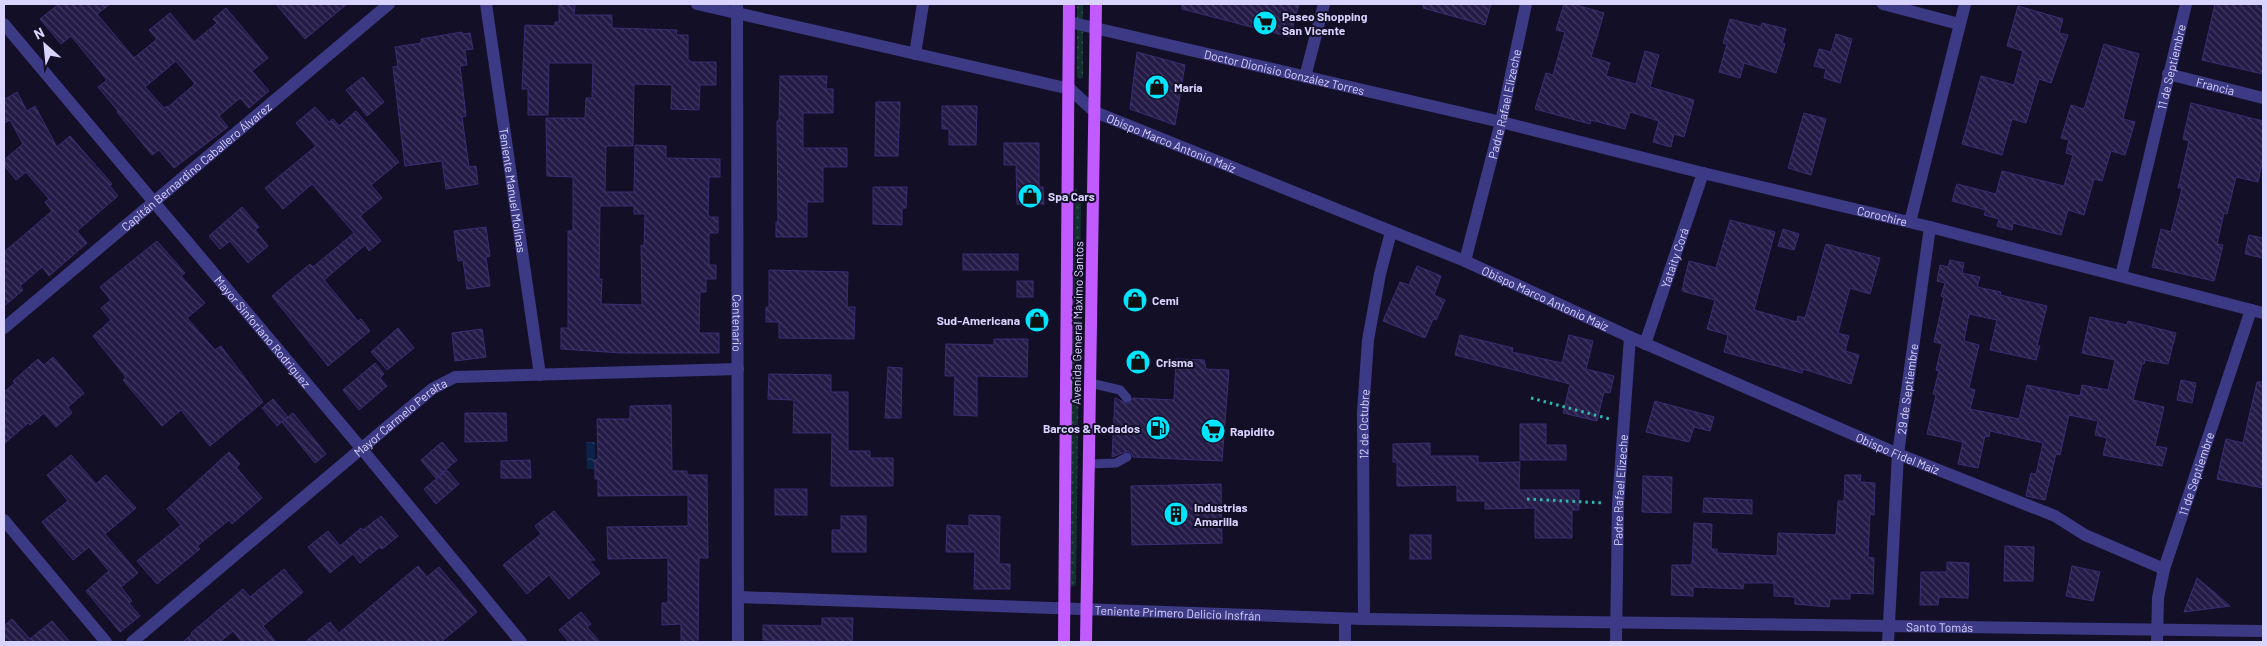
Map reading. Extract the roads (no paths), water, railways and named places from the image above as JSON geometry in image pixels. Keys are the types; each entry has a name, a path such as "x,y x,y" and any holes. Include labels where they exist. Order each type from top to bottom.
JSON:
{"main road":[{"name":"Avenida General Máximo Santos","path":"1064,642 1070,89 1069,4"},
{"name":"Avenida General Máximo Santos","path":"1086,642 1096,4"}],"street":[{"name":"Capitán Bernardino Caballero Álvarez","path":"4,328 389,4"},
{"name":"Teniente Manuel Molinas","path":"486,4 540,375"},
{"path":"698,4 736,8 915,54 1070,89"},
{"path":"915,54 923,4"},
{"path":"1305,77 1324,4"},
{"name":"Padre Rafael Elizeche","path":"1465,262 1501,122 1526,4"},
{"path":"1883,4 1960,24"},
{"path":"1910,222 1965,4"},
{"name":"11 de Septiembre","path":"2121,276 2186,4"},
{"name":"Centenario","path":"736,8 738,642"},
{"name":"Doctor Dionisio González Torres","path":"1069,22 1501,122"},
{"name":"Mayor Sinforiano Rodriguez","path":"4,24 361,448 521,642"},
{"name":"Francia","path":"2168,74 2263,98"},
{"name":"Obispo Marco Antonio Maíz","path":"1070,89 1094,112 1465,262 1630,337"},
{"name":"Corochire","path":"1501,122 1703,173 1930,227 2257,312"},
{"name":"Yataity Corá","path":"1645,344 1703,173"},
{"name":"29 de Septiembre","path":"1888,642 1898,454 1930,227"},
{"name":"12 de Octubre","path":"1364,619 1363,412 1368,340 1380,274 1391,232"},
{"name":"11 de Septiembre","path":"2157,642 2158,598 2164,569 2257,312"},
{"name":"Padre Rafael Elizeche","path":"1616,642 1618,504 1630,337"},
{"name":"Obispo Fidel Maíz","path":"1630,337 1898,454 2055,516 2085,536 2164,569"},
{"name":"Mayor Carmelo Peralta","path":"132,642 432,389 455,377 738,369"},
{"path":"4,520 106,642"},
{"name":"Teniente Primero Delicio Insfrán","path":"738,597 1345,619 1616,621"},
{"path":"1345,619 1345,642"},
{"name":"Santo Tomás","path":"1616,621 2263,631"}],"lane":[{"path":"1090,383 1120,390 1127,398"},
{"path":"1089,464 1116,463 1127,457"}],"water":[{"path":"586,442 595,442 595,469 587,469"}],"place":[{"name":"Paseo Shopping San Vicente","path":"1265,23"},
{"name":"María","path":"1157,87"},
{"name":"Spa Cars","path":"1030,196"},
{"name":"Cemi","path":"1135,300"},
{"name":"Sud-Americana","path":"1037,320"},
{"name":"Crisma","path":"1138,362"},
{"name":"Barcos & Rodados","path":"1158,428"},
{"name":"Rapidito","path":"1213,431"},
{"name":"Industrias Amarilla","path":"1176,514"}]}
